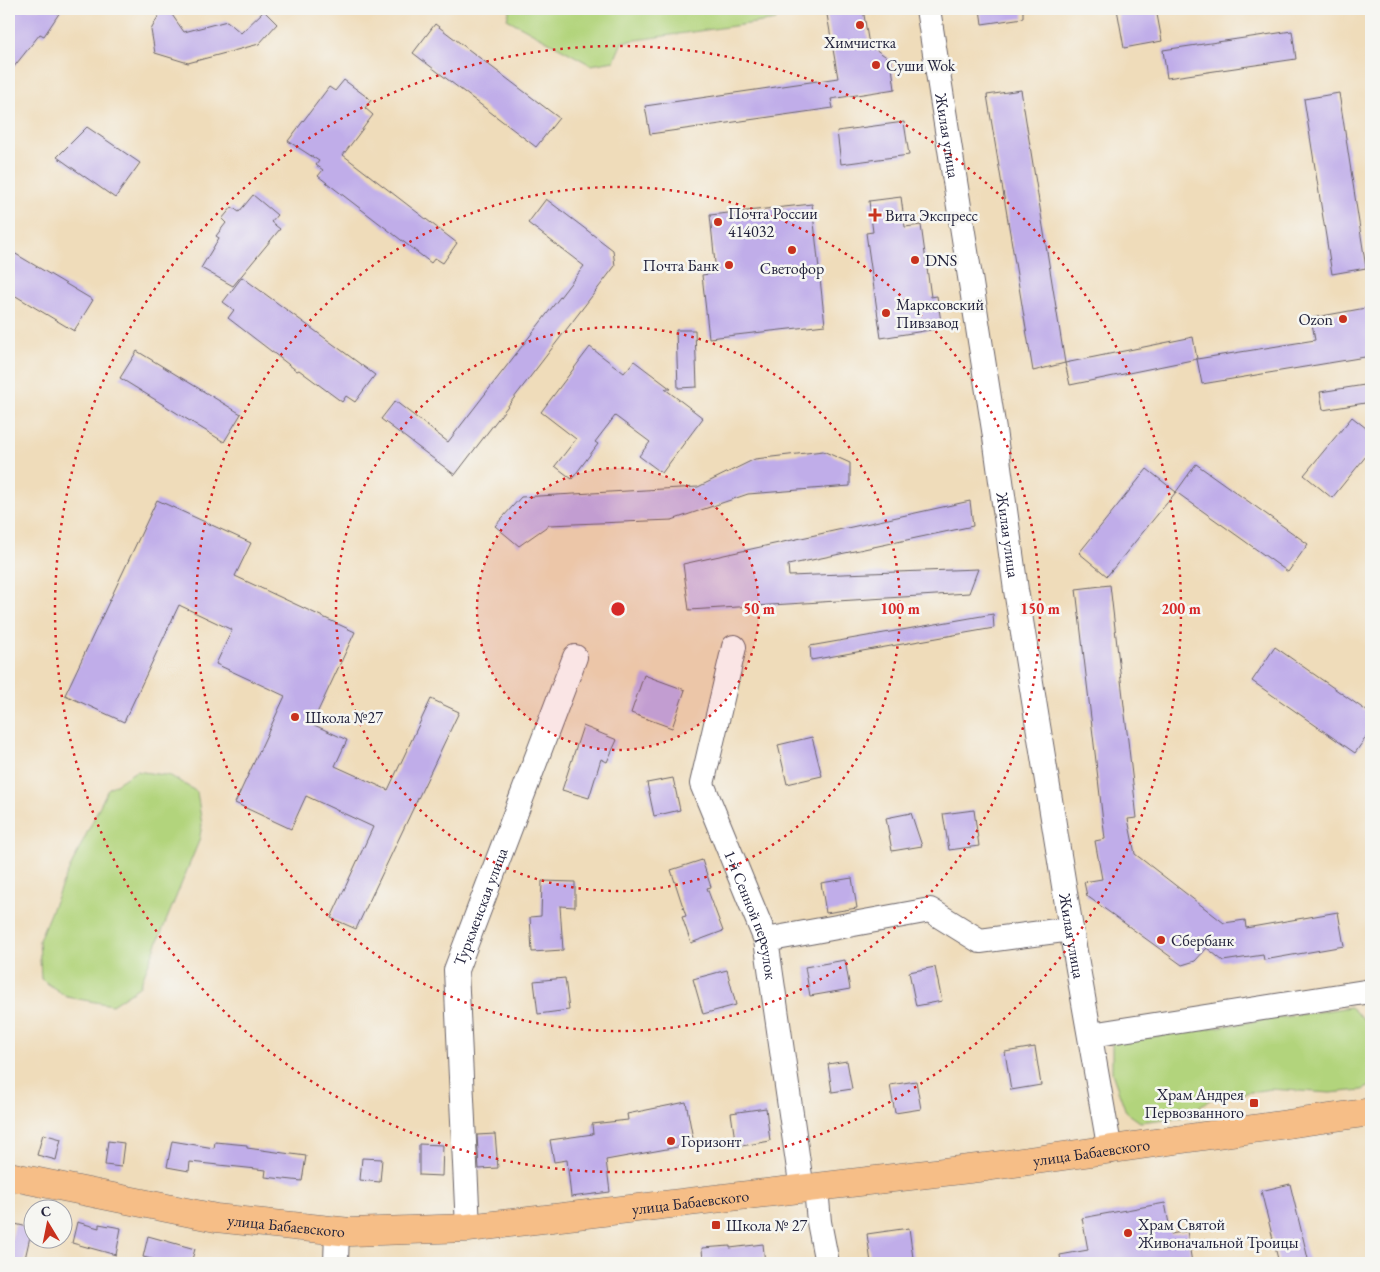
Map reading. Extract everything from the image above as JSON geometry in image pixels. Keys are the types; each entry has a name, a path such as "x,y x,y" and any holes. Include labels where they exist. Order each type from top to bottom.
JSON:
{"main road":[{"name":"улица Бабаевского","path":"9,1176 216,1218 337,1230 468,1228 809,1189 1110,1151 1371,1112"}],"street":[{"name":"Жилая улица","path":"928,9 994,430 1016,590 1071,930 1110,1151"},
{"name":"1-й Сенной переулок","path":"734,647 702,784 766,940 809,1189 819,1222 827,1263"},
{"name":"Туркменская улица","path":"468,1228 456,970 575,657"},
{"path":"766,940 930,910 980,941 1071,930"},
{"path":"1091,1035 1371,991"},
{"path":"336,1263 337,1230"}],"green space":[{"path":"510,9 775,9 776,20 622,42 614,61 591,65 507,19"},
{"path":"136,771 171,776 197,792 202,825 199,841 139,987 112,1005 67,997 41,979 39,940 60,889 108,789"},
{"path":"1350,1007 1367,1022 1371,1044 1371,1086 1362,1090 1330,1093 1270,1089 1213,1098 1182,1117 1140,1122 1126,1112 1112,1073 1112,1043"}],"building":[{"path":"9,9 62,9 44,36 40,34 9,73"},
{"path":"162,9 168,9 184,32 227,21 241,33 264,11 277,24 259,44 188,63 155,53 151,30"},
{"path":"826,9 863,9 869,45 891,60 895,89 831,99 833,108 650,134 645,106 838,78"},
{"path":"980,9 1023,9 1023,18 982,24"},
{"path":"1117,9 1156,9 1162,41 1124,48"},
{"path":"435,24 559,118 536,147 413,53"},
{"path":"1292,31 1296,59 1167,78 1163,50"},
{"path":"344,80 371,100 365,108 373,115 343,155 457,243 443,263 435,258 431,263 318,176 323,170 316,165 319,161 288,141 329,87 335,91"},
{"path":"1021,90 1065,363 1033,371 987,95"},
{"path":"1339,93 1366,268 1332,274 1304,99"},
{"path":"904,122 909,155 841,164 837,131"},
{"path":"87,127 140,163 115,198 57,157"},
{"path":"253,195 277,215 271,222 280,229 233,286 201,268 219,238 216,236 226,223 222,219 232,207 239,212"},
{"path":"901,197 905,227 921,225 931,297 937,296 942,328 881,338 866,233 873,232 869,201"},
{"path":"546,199 613,250 615,266 455,475 381,419 395,401 448,442 584,266 528,223"},
{"path":"812,204 825,325 709,338 702,275 716,273 710,215"},
{"path":"9,250 93,300 74,331 9,292"},
{"path":"242,277 375,375 355,402 346,396 342,402 299,370 297,371 228,318 234,310 223,302"},
{"path":"1371,307 1371,356 1202,384 1197,359 1315,340 1311,318"},
{"path":"676,330 695,330 697,387 678,388"},
{"path":"1193,337 1197,359 1070,385 1065,363"},
{"path":"590,347 624,373 634,361 671,389 665,389 703,418 662,473 639,456 650,442 615,416 595,442 598,444 572,479 555,466 576,439 541,412"},
{"path":"137,351 241,414 224,442 120,378"},
{"path":"1371,384 1371,402 1323,410 1320,392"},
{"path":"1352,417 1371,432 1371,450 1332,498 1304,475"},
{"path":"823,451 850,463 850,486 748,494 672,520 549,525 519,546 495,526 521,497 698,487 755,459"},
{"path":"1196,464 1308,544 1288,572 1176,492"},
{"path":"1147,469 1176,492 1107,576 1079,553"},
{"name":"Школа №27","path":"157,500 251,543 235,576 355,632 312,724 347,740 335,766 388,790 431,699 459,712 356,929 331,918 373,827 306,796 291,829 235,803 285,696 216,664 232,630 179,605 124,722 65,695"},
{"path":"970,501 973,526 788,565 789,576 978,569 969,593 689,610 683,564"},
{"path":"1110,585 1137,818 1128,819 1135,854 1224,923 1245,920 1246,928 1338,912 1344,946 1264,960 1263,955 1223,961 1207,948 1195,961 1182,965 1087,896 1084,882 1102,879 1095,841 1105,839 1076,589"},
{"path":"993,614 994,628 811,660 810,646"},
{"path":"1275,647 1371,714 1371,730 1355,753 1252,681"},
{"path":"644,675 685,690 672,728 631,713"},
{"path":"583,726 617,740 607,762 601,759 589,798 562,790"},
{"path":"812,737 822,776 787,784 778,745"},
{"path":"673,778 680,810 654,816 647,783"},
{"path":"974,810 979,846 949,850 943,814"},
{"path":"911,813 922,846 892,851 886,818"},
{"path":"702,860 711,887 707,888 723,931 691,943 682,917 686,916 671,870"},
{"path":"852,878 857,908 826,913 821,883"},
{"path":"542,881 575,882 575,907 560,906 563,950 532,952 530,917 541,916"},
{"path":"845,960 850,989 810,996 805,967"},
{"path":"935,967 942,1001 916,1006 909,972"},
{"path":"727,970 736,1005 703,1014 693,979"},
{"path":"565,978 569,1010 538,1014 534,981"},
{"path":"1035,1047 1041,1085 1011,1090 1005,1052"},
{"path":"847,1061 852,1089 832,1092 828,1064"},
{"path":"916,1081 921,1109 895,1113 890,1085"},
{"path":"686,1102 694,1144 606,1160 610,1192 571,1197 567,1160 554,1162 550,1140 593,1134 592,1124 628,1120 627,1114"},
{"path":"766,1108 770,1141 736,1147 731,1113"},
{"path":"43,1134 61,1139 56,1160 37,1155"},
{"path":"495,1134 498,1168 479,1169 477,1135"},
{"path":"108,1141 124,1143 121,1167 105,1165"},
{"path":"172,1141 214,1148 215,1142 247,1145 247,1148 306,1156 302,1181 265,1177 266,1170 190,1162 189,1171 167,1167"},
{"path":"419,1144 443,1145 442,1176 419,1175"},
{"path":"362,1158 382,1159 380,1182 360,1180"},
{"path":"1290,1184 1309,1263 1279,1263 1261,1191"},
{"name":"Храм Святой Живоначальной Троицы","path":"1165,1203 1171,1234 1187,1231 1192,1263 1061,1263 1060,1255 1088,1250 1082,1218"},
{"path":"77,1222 99,1228 99,1224 121,1228 116,1255 72,1243"},
{"path":"15,1224 22,1226 22,1250 27,1250 24,1263 9,1263 9,1249"},
{"path":"909,1228 913,1258 871,1263 867,1234"},
{"path":"148,1236 195,1249 191,1263 168,1263 143,1257"},
{"path":"763,1244 765,1263 703,1263 702,1248 730,1246 730,1248"}],"place":[{"name":"Химчистка","path":"860,25"},
{"name":"Суши Wok","path":"876,65"},
{"name":"Вита Экспресс","path":"875,215"},
{"name":"Почта России 414032","path":"718,222"},
{"name":"Светофор","path":"792,250"},
{"name":"DNS","path":"915,260"},
{"name":"Почта Банк","path":"729,265"},
{"name":"Марксовский Пивзавод","path":"886,313"},
{"name":"Ozon","path":"1343,319"},
{"name":"Школа №27","path":"295,717"},
{"name":"Сбербанк","path":"1161,940"},
{"name":"Храм Андрея Первозванного","path":"1254,1103"},
{"name":"Горизонт","path":"671,1141"},
{"name":"Школа № 27","path":"716,1225"},
{"name":"Храм Святой Живоначальной Троицы","path":"1128,1233"}]}
